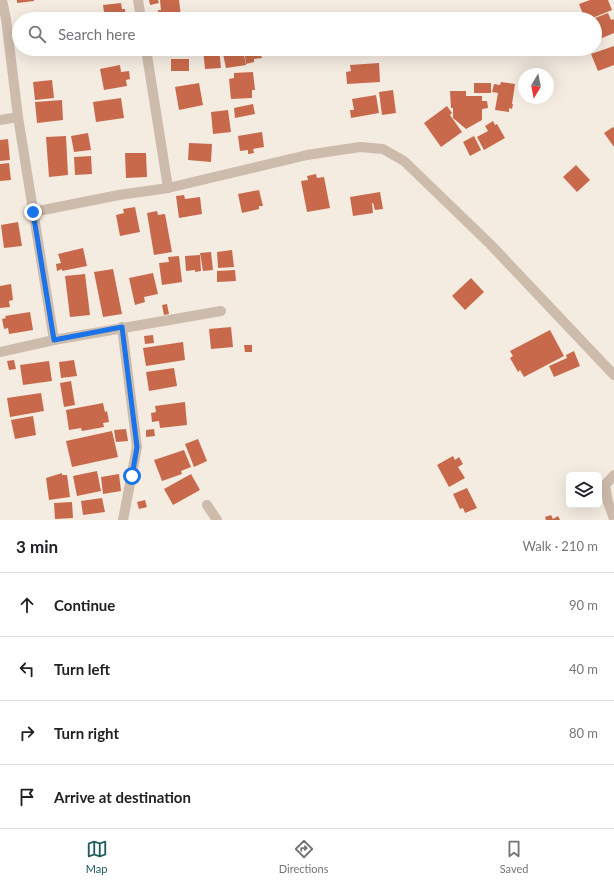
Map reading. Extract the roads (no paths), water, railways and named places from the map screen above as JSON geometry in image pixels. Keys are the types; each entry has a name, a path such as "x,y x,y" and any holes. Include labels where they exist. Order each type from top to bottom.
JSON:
{"street":[{"path":"2,0 6,19 18,117 54,340"},
{"path":"138,0 140,12"},
{"path":"147,56 168,188"},
{"path":"0,120 18,117"},
{"path":"33,212 119,195 168,188 307,155 360,147 383,149 404,161 478,233 614,375"},
{"path":"0,352 122,327 221,311"},
{"path":"122,327 137,447 123,520"},
{"path":"614,475 605,485 608,502 614,519"},
{"path":"207,505 217,520"}]}
